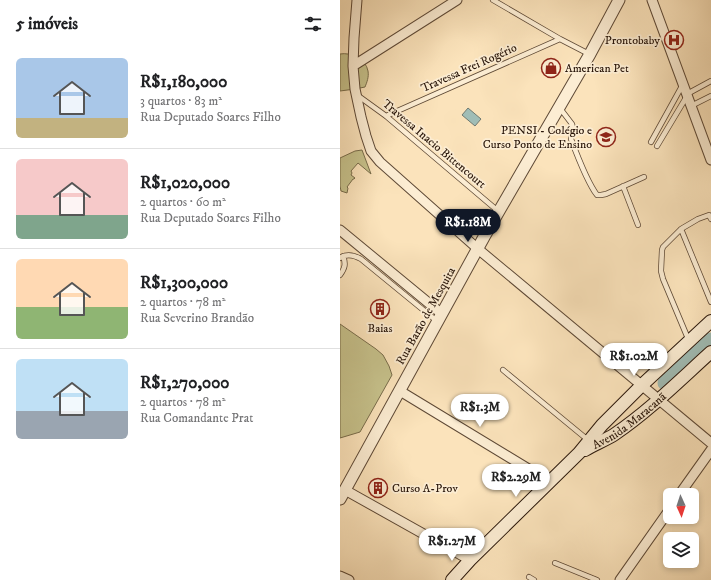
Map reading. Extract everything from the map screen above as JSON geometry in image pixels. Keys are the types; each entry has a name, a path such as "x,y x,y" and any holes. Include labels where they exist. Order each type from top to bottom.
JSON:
{"main road":[{"name":"Avenida Maracanã","path":"452,580 470,560 579,453 602,424 711,321"},
{"name":"Avenida Maracanã","path":"579,453 614,434 660,400 711,352"}],"street":[{"path":"357,0 353,66 356,94 366,136 372,151 380,162 478,249 711,443"},
{"path":"353,66 457,0"},
{"name":"Rua Barão de Mesquita","path":"342,495 478,249 590,54 619,0"},
{"path":"652,0 711,160"},
{"path":"340,230 440,318"},
{"path":"400,391 550,482"},
{"path":"684,488 711,450"},
{"path":"342,495 470,560"},
{"path":"620,580 663,518"},
{"path":"340,576 349,580"}],"lane":[{"path":"493,0 560,39 590,54"},
{"name":"Travessa Frei Rogério","path":"386,116 560,39"},
{"path":"657,146 687,95 711,81"},
{"path":"651,142 683,84"},
{"name":"Travessa Inacio Bittencourt","path":"356,94 386,116 499,212"},
{"path":"692,106 711,96"},
{"path":"559,107 572,124 574,131 571,139 588,180 597,195 606,194 644,177"},
{"path":"623,186 638,225"},
{"path":"693,338 684,330 661,271 662,250 663,247 681,229 698,219 709,215 711,219"},
{"path":"681,229 711,302"},
{"path":"340,275 345,269 346,265 342,257 350,254 357,256 440,318"},
{"path":"684,330 693,338"},
{"path":"503,370 589,441"},
{"path":"555,563 597,580"},
{"path":"529,577 534,580"}],"shaded area":[{"path":"340,54 353,55 364,63 367,67 368,73 368,79 365,87 340,91"},
{"path":"362,150 371,174 358,163 351,171 351,175 355,178 347,187 347,193 341,191 340,158 355,151"},
{"path":"340,324 383,355 392,375 360,432 340,438"}],"water":[{"path":"468,108 481,119 475,126 462,115"}],"waterway":[{"path":"665,383 711,340"}],"place":[{"name":"Prontobaby","path":"674,40"},
{"name":"American Pet","path":"551,68"},
{"name":"PENSI - Colégio e Curso Ponto de Ensino","path":"606,137"},
{"name":"Baias","path":"380,309"},
{"name":"Curso A-Prov","path":"378,488"}]}
